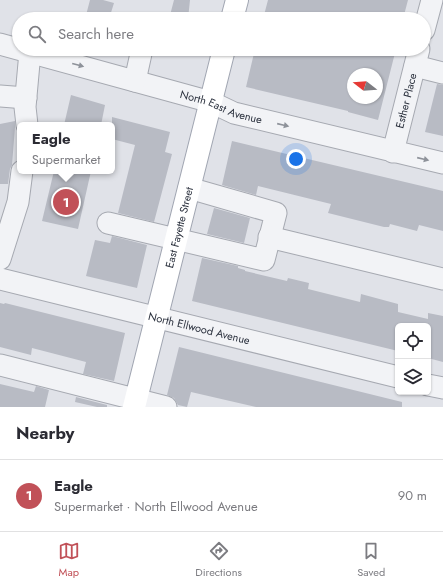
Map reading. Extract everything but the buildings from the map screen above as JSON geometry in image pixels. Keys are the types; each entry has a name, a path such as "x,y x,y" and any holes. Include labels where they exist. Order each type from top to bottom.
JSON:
{"main road":[{"path":"234,12 237,0"},
{"name":"East Fayette Street","path":"135,403 222,56"}],"street":[{"path":"429,12 432,0"},
{"name":"North East Avenue","path":"0,44 12,47"},
{"path":"27,122 25,107 30,56"},
{"name":"North East Avenue","path":"44,56 211,102 234,113 443,163"},
{"path":"135,81 140,56"},
{"path":"417,58 443,73"},
{"name":"Esther Place","path":"393,152 417,58"},
{"path":"0,96 26,98"},
{"path":"0,259 5,228 18,202 22,174"},
{"path":"108,223 264,260 276,213 189,188"},
{"path":"269,238 443,279"},
{"name":"North Ellwood Avenue","path":"0,279 395,376"},
{"path":"0,365 135,403 166,407"},
{"path":"431,386 443,388"}],"place":[{"name":"Eagle","path":"66,202"}]}
